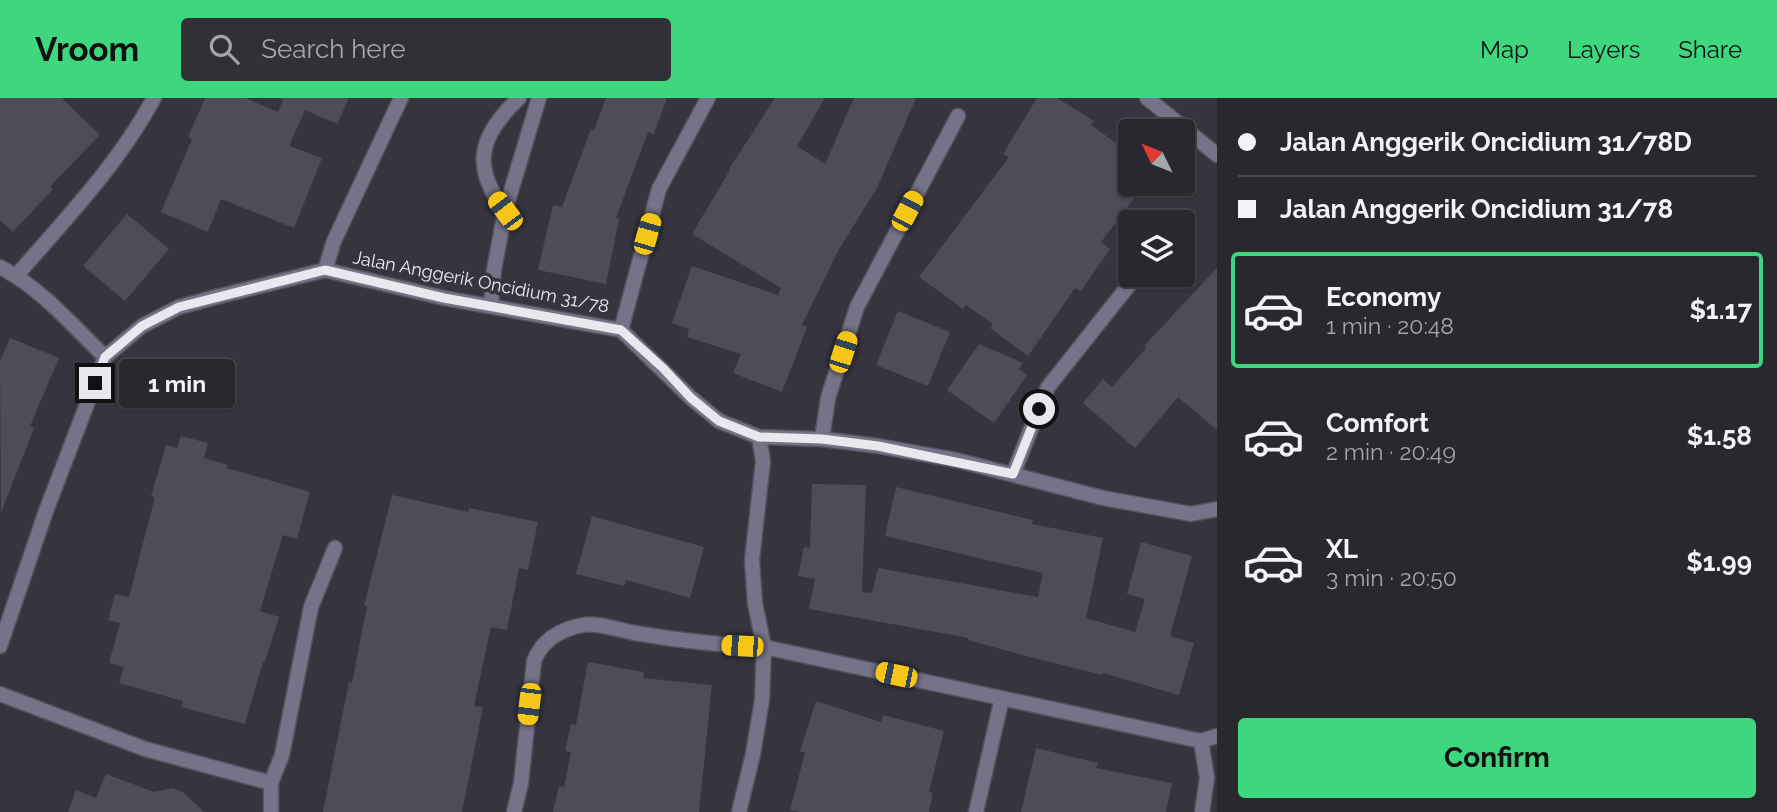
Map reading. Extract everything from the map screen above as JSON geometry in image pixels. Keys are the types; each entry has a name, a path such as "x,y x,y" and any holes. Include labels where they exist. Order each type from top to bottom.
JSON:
{"street":[{"path":"17,275 106,173 122,152 154,98"},
{"path":"325,270 334,241 401,98"},
{"path":"505,211 490,191 484,173 485,155 488,135 507,109 519,98"},
{"path":"491,306 494,270 505,211 539,98"},
{"path":"621,330 659,189 708,98"},
{"path":"1147,98 1217,155"},
{"path":"822,439 828,398 857,307 958,116"},
{"path":"0,267 17,275 47,300 105,357"},
{"name":"Jalan Anggerik Oncidium 31/78","path":"0,646 46,511 105,357 142,326 179,307 325,270 444,298 621,330 691,398 719,421 759,437 822,439 878,446 1013,474 1103,498 1191,514 1217,509"},
{"path":"1013,474 1048,387 1127,287"},
{"path":"739,812 762,700 764,647 755,603 752,560 763,461 759,437"},
{"path":"271,812 271,783 282,755 312,607 335,548"},
{"path":"514,812 521,783 534,661 538,649 550,638 586,624 698,643 764,647 1201,740 1217,736"},
{"path":"0,694 145,749 271,783"},
{"path":"976,812 1002,698"},
{"path":"1201,740 1207,778 1202,812"}],"building":[{"path":"0,98 62,98 100,135 50,186 53,189 13,232 0,220"},
{"path":"205,98 246,98 278,112 283,100 278,98 349,98 337,124 305,110 289,146 322,158 294,228 221,199 208,232 161,212 192,139 188,137"},
{"path":"606,98 667,98 654,134 648,132 616,218 619,219 606,284 538,270 553,205 562,207 591,129 594,130"},
{"path":"775,98 825,98 797,146 825,164 854,98 916,98 877,188 838,251 802,325 807,327 782,392 733,373 741,354 687,337 689,329 672,323 692,266 778,295 781,288 692,234 729,169"},
{"path":"1037,98 1057,98 1094,121 1091,125 1118,144 1118,196 1136,196 1125,210 1118,210 1118,220 1101,242 1110,249 1081,291 1075,288 1028,356 990,328 993,324 966,305 963,309 919,277 1009,157 1003,154"},
{"path":"127,214 169,249 125,301 83,266"},
{"path":"1217,268 1217,430 1178,397 1135,448 1083,403 1103,379 1112,387 1146,348 1144,346"},
{"path":"898,311 950,332 928,386 876,365"},
{"path":"10,338 59,358 30,426 34,428 1,513 0,361"},
{"path":"979,344 1023,363 1019,369 1027,375 994,423 947,390"},
{"path":"181,436 208,443 204,458 228,465 227,468 310,492 297,539 283,535 260,611 279,617 245,724 181,707 183,701 119,683 124,667 109,663 120,623 108,620 115,594 129,597 155,497 151,496 166,445 177,448"},
{"path":"812,484 866,485 862,592 872,593 878,568 1038,597 1043,573 885,536 896,487 1033,520 1032,524 1103,538 1086,618 1135,632 1145,599 1127,594 1141,542 1192,556 1170,636 1194,643 1179,695 1103,673 1102,675 1026,656 968,640 969,638 809,609 815,579 798,576 804,547 810,548"},
{"path":"392,495 468,512 469,508 538,522 528,570 519,568 507,630 491,627 474,706 483,707 462,812 323,812 349,682 352,683 367,606 364,606"},
{"path":"592,516 704,547 690,598 626,580 624,586 576,574"},
{"path":"588,662 644,672 643,678 712,685 699,812 553,812 559,786 564,787 571,752 565,751 571,724 576,725"},
{"path":"816,701 881,722 883,715 944,731 929,792 933,793 929,812 790,810 805,753 800,751"},
{"path":"1036,748 1098,763 1096,768 1172,783 1166,812 1021,812"},
{"path":"106,774 154,792 173,788 183,792 204,812 68,812 76,790 96,798"}],"route":[{"path":"95,383 105,357 142,326 179,307 325,270 444,298 621,330 691,398 719,421 759,437 822,439 878,446 956,460 1013,474 1039,409"}]}
